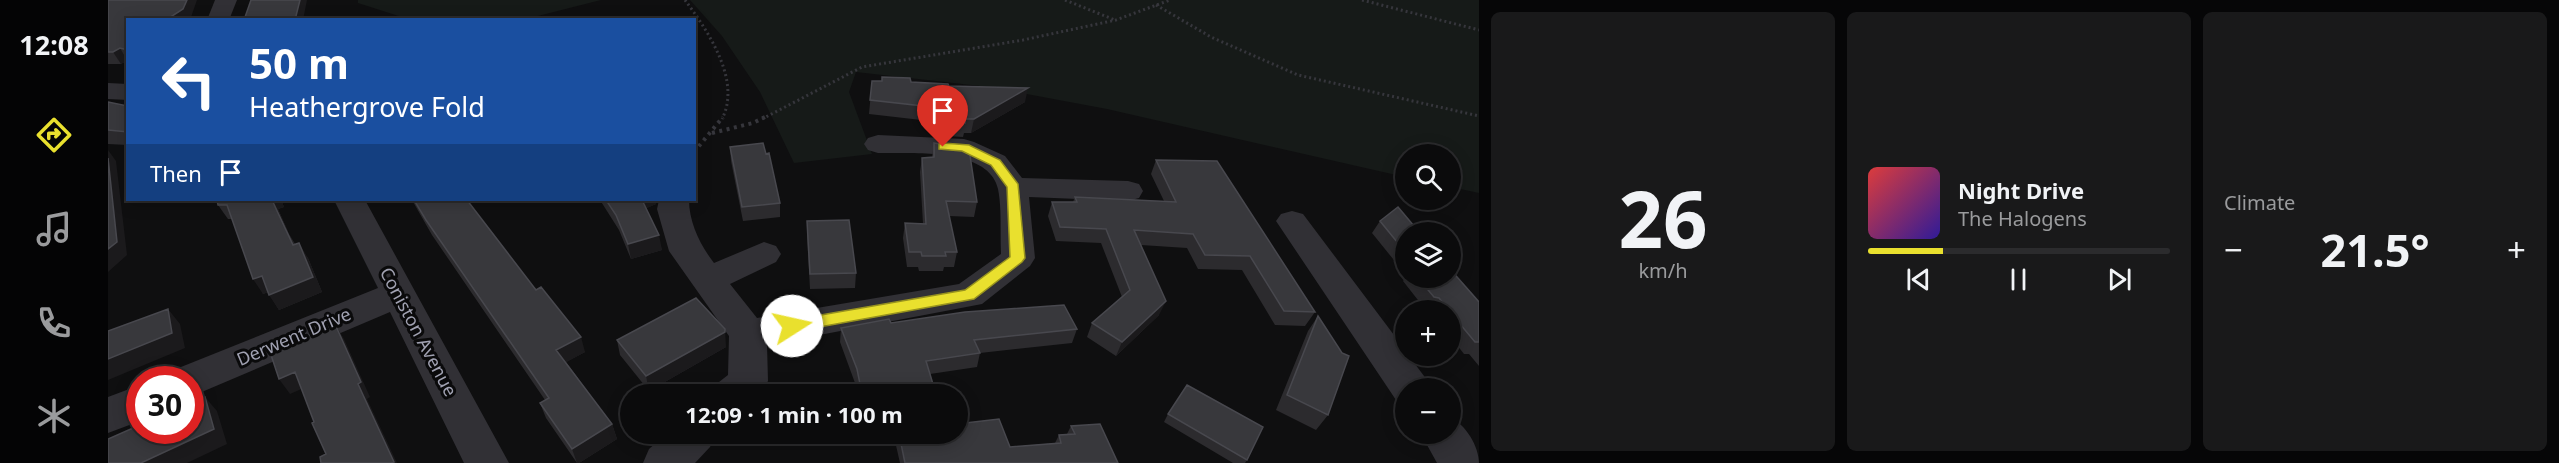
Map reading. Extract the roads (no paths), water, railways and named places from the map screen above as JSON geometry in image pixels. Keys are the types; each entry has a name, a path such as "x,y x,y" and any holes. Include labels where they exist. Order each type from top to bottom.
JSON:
{"street":[{"path":"219,18 226,0"},
{"path":"108,91 126,92"},
{"path":"748,334 969,295 1017,258 1013,187 995,162 964,148 878,144"},
{"path":"1013,187 1128,191"},
{"name":"Coniston Avenue","path":"350,201 487,463"},
{"path":"674,201 673,209 686,250 748,334 748,381 745,384"},
{"path":"1292,221 1403,378"},
{"path":"708,280 764,254"},
{"name":"Derwent Drive","path":"204,375 397,294"},
{"path":"108,415 126,408"},
{"path":"665,463 685,444"},
{"path":"1449,444 1462,463"}]}
